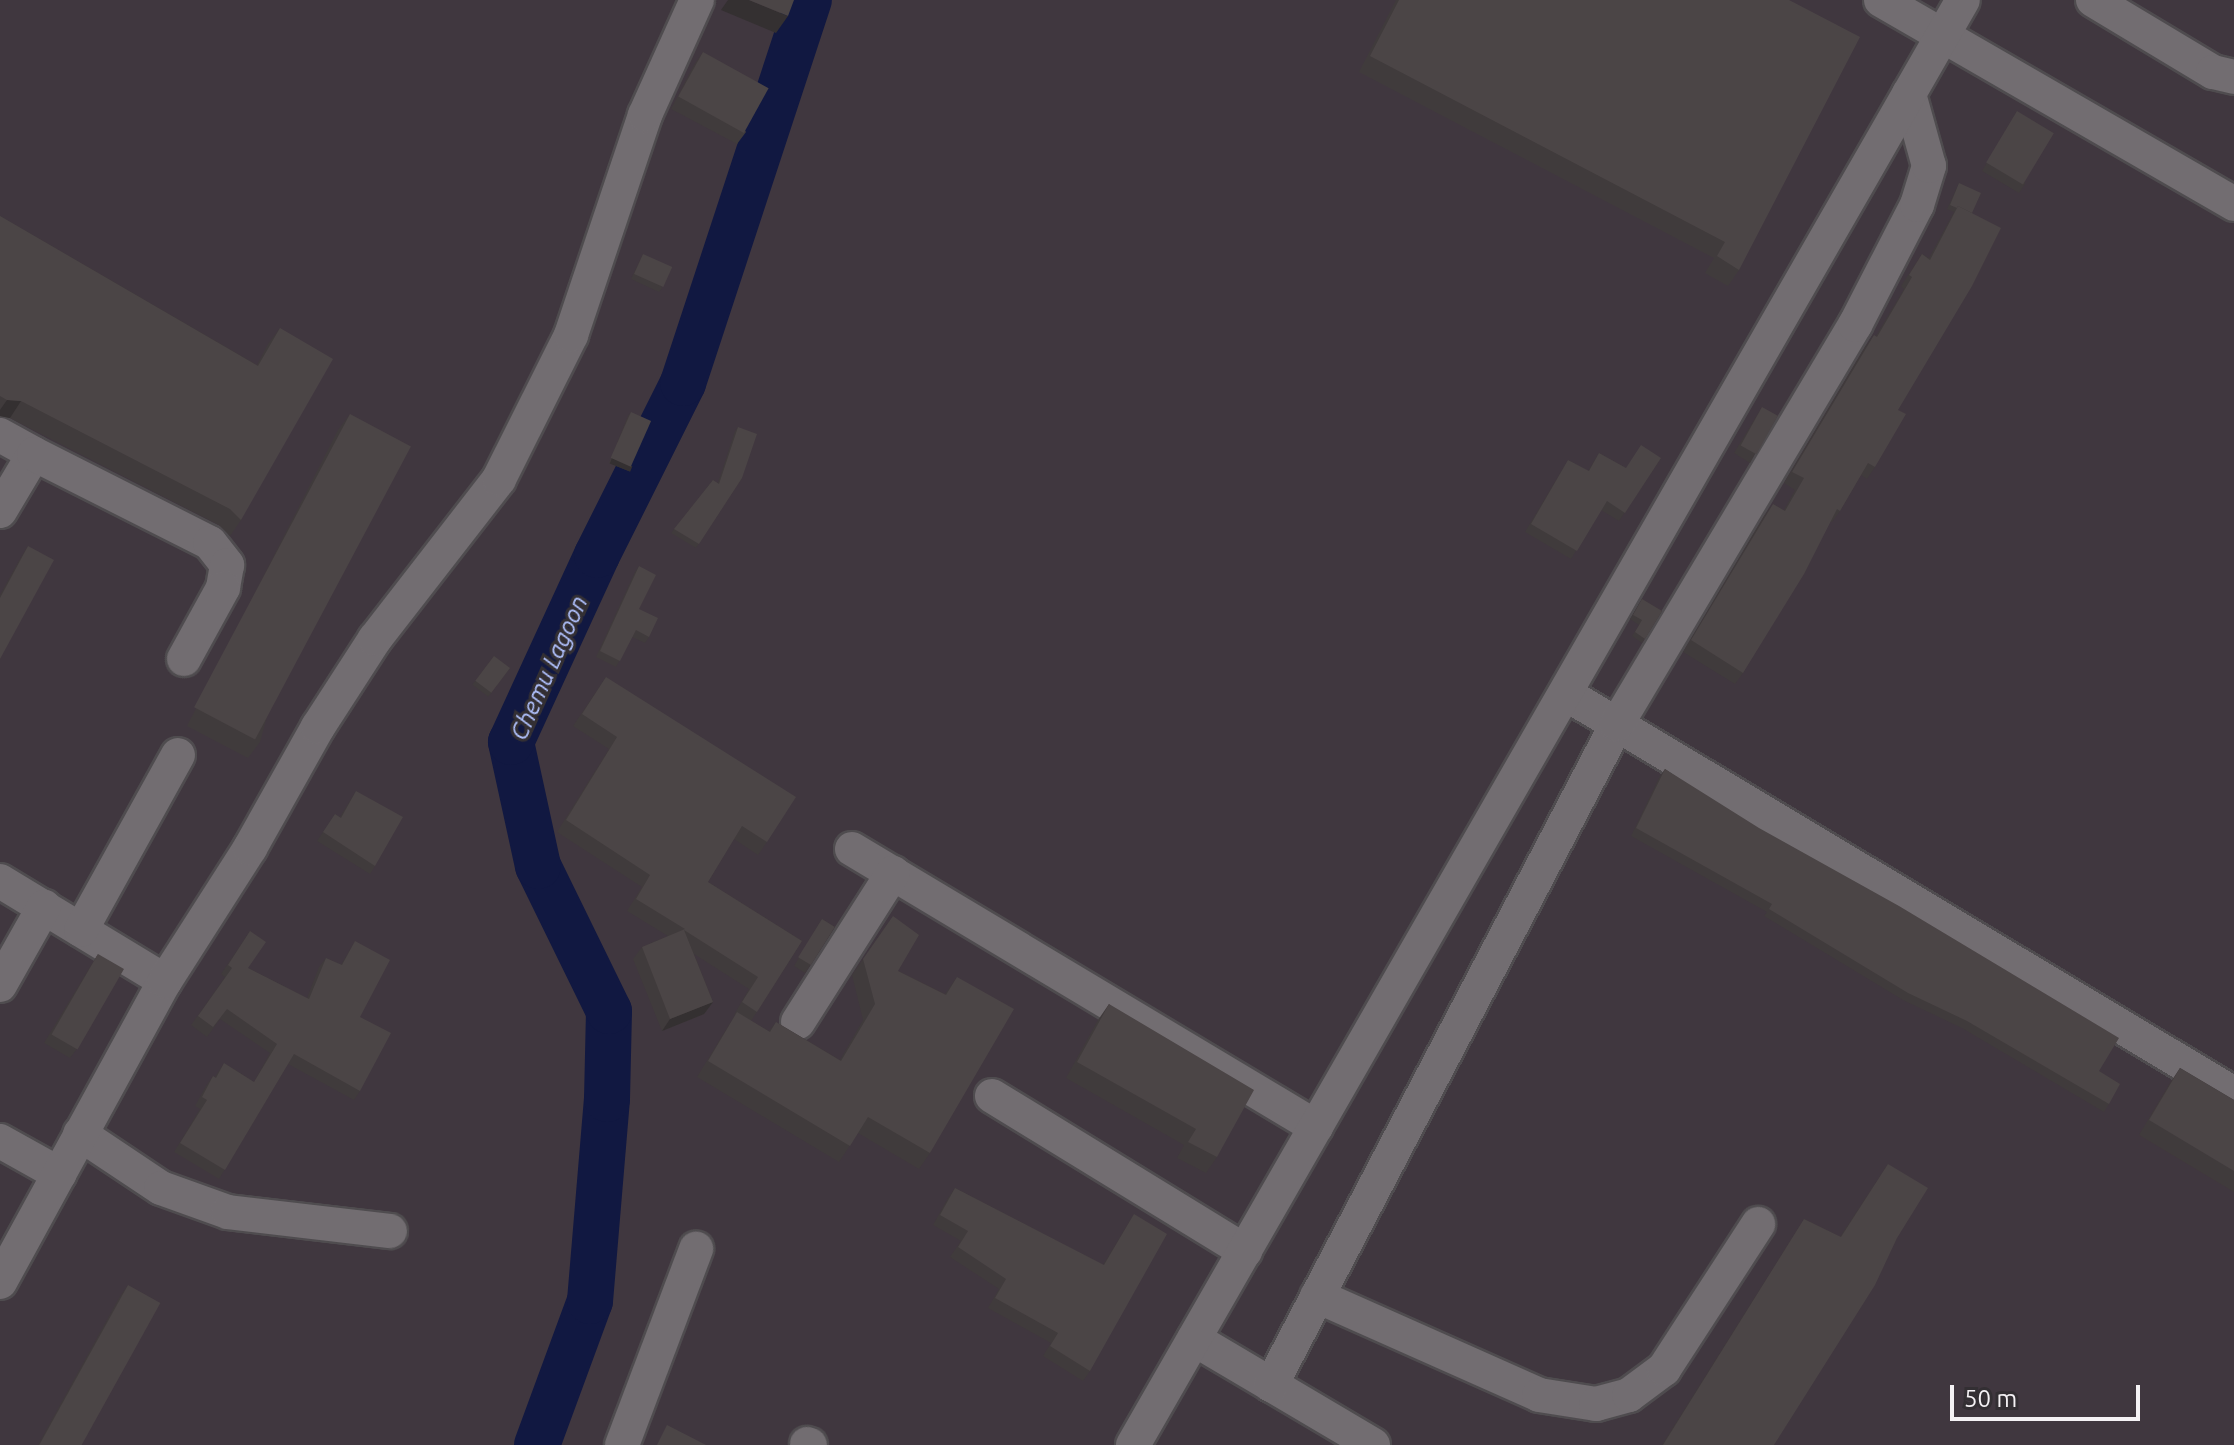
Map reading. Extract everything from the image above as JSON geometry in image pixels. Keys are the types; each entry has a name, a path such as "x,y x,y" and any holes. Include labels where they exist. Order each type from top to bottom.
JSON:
{"street":[{"path":"0,1282 165,981 250,848 318,727 375,639 499,479 571,335 645,115 697,0"},
{"path":"1881,0 2234,204"},
{"path":"1133,1445 1963,0"},
{"path":"2093,0 2213,72 2234,77"},
{"path":"1271,1385 1617,724 1855,325 1917,205 1929,166 1909,94"},
{"path":"0,435 210,543 227,565 223,588 184,659"},
{"path":"0,511 34,454"},
{"path":"1566,694 2234,1094"},
{"path":"81,930 178,755"},
{"path":"852,849 1316,1127"},
{"path":"798,1022 893,873"},
{"path":"0,881 165,981"},
{"path":"0,985 44,907"},
{"path":"992,1096 1245,1251"},
{"path":"80,1134 161,1188 228,1212 390,1231"},
{"path":"0,1141 59,1174"},
{"path":"1317,1296 1539,1395 1596,1404 1629,1395 1664,1369 1758,1224"},
{"path":"622,1445 696,1249"},
{"path":"1194,1339 1373,1445"}],"shaded area":[{"path":"0,0 2234,0 2234,1445 0,1445"}],"building":[{"path":"749,0 794,0 788,16"},
{"path":"1399,0 1789,0 1860,37 1739,270 1717,256 1725,242 1370,56"},
{"path":"703,52 769,88 744,133 678,97"},
{"path":"2017,111 2054,133 2023,185 1986,162"},
{"path":"1959,183 1981,193 1972,213 1950,205"},
{"path":"1958,206 2001,228 1972,286 1898,410 1906,414 1875,467 1868,463 1840,511 1837,509 1804,574 1743,673 1691,640 1773,504 1785,511 1804,478 1792,472 1874,335 1877,337 1922,254 1930,260"},
{"path":"0,216 258,366 280,328 333,359 241,520 230,509 21,401 0,396"},
{"path":"643,254 672,267 663,287 634,274"},
{"path":"1762,407 1778,416 1756,454 1741,445"},
{"path":"631,412 651,421 631,467 611,458"},
{"path":"350,414 411,446 255,740 194,707"},
{"path":"738,427 757,434 742,478 699,544 674,529 713,480 719,484"},
{"path":"1641,445 1661,458 1625,513 1607,501 1577,551 1531,524 1568,460 1589,471 1599,453 1626,468"},
{"path":"28,546 54,560 0,659 0,598"},
{"path":"639,566 656,575 639,609 658,618 649,637 636,630 620,661 600,651"},
{"path":"1642,599 1662,611 1645,639 1635,632 1642,620 1633,615"},
{"path":"494,656 510,668 491,693 475,681"},
{"path":"606,677 796,797 767,842 742,826 708,882 802,941 757,1012 742,1002 758,977 684,930 713,1002 670,1019 642,947 685,929 636,899 650,875 566,820 617,737 582,714"},
{"path":"1665,769 1759,828 1899,906 2119,1038 2099,1071 2120,1084 2109,1104 1967,1021 1908,993 1769,909 1772,904 1636,828"},
{"path":"356,791 403,817 375,866 323,832 335,814 341,818"},
{"path":"893,916 919,935 898,971 946,995 957,977 1014,1009 930,1153 868,1117 850,1146 708,1061 737,1012 770,1032 776,1022 841,1061 875,1004 863,959"},
{"path":"822,919 835,927 811,965 798,957"},
{"path":"250,931 266,942 248,968 309,999 326,958 342,965 355,941 390,960 360,1017 391,1033 360,1091 294,1054 225,1170 180,1143 207,1100 202,1097 213,1076 216,1078 224,1063 254,1082 277,1044 227,1009 213,1027 198,1016 232,968 228,965"},
{"path":"98,954 124,969 77,1050 52,1035"},
{"path":"1109,1004 1254,1090 1217,1157 1188,1142 1196,1129 1077,1062"},
{"path":"2180,1068 2234,1100 2234,1171 2149,1120"},
{"path":"1888,1164 1928,1188 1897,1238 1875,1285 1774,1445 1663,1445 1804,1219 1841,1237"},
{"path":"955,1188 1104,1265 1134,1214 1167,1234 1090,1371 1050,1346 1058,1333 995,1298 1006,1279 958,1247 968,1231 940,1215"},
{"path":"128,1285 160,1303 82,1445 39,1445"},
{"path":"667,1425 706,1445 657,1445"}],"waterway":[{"name":"Chemu Lagoon","path":"537,1445 590,1301 607,1099 609,1011 538,866 511,742 597,555 683,383 809,0"}]}
